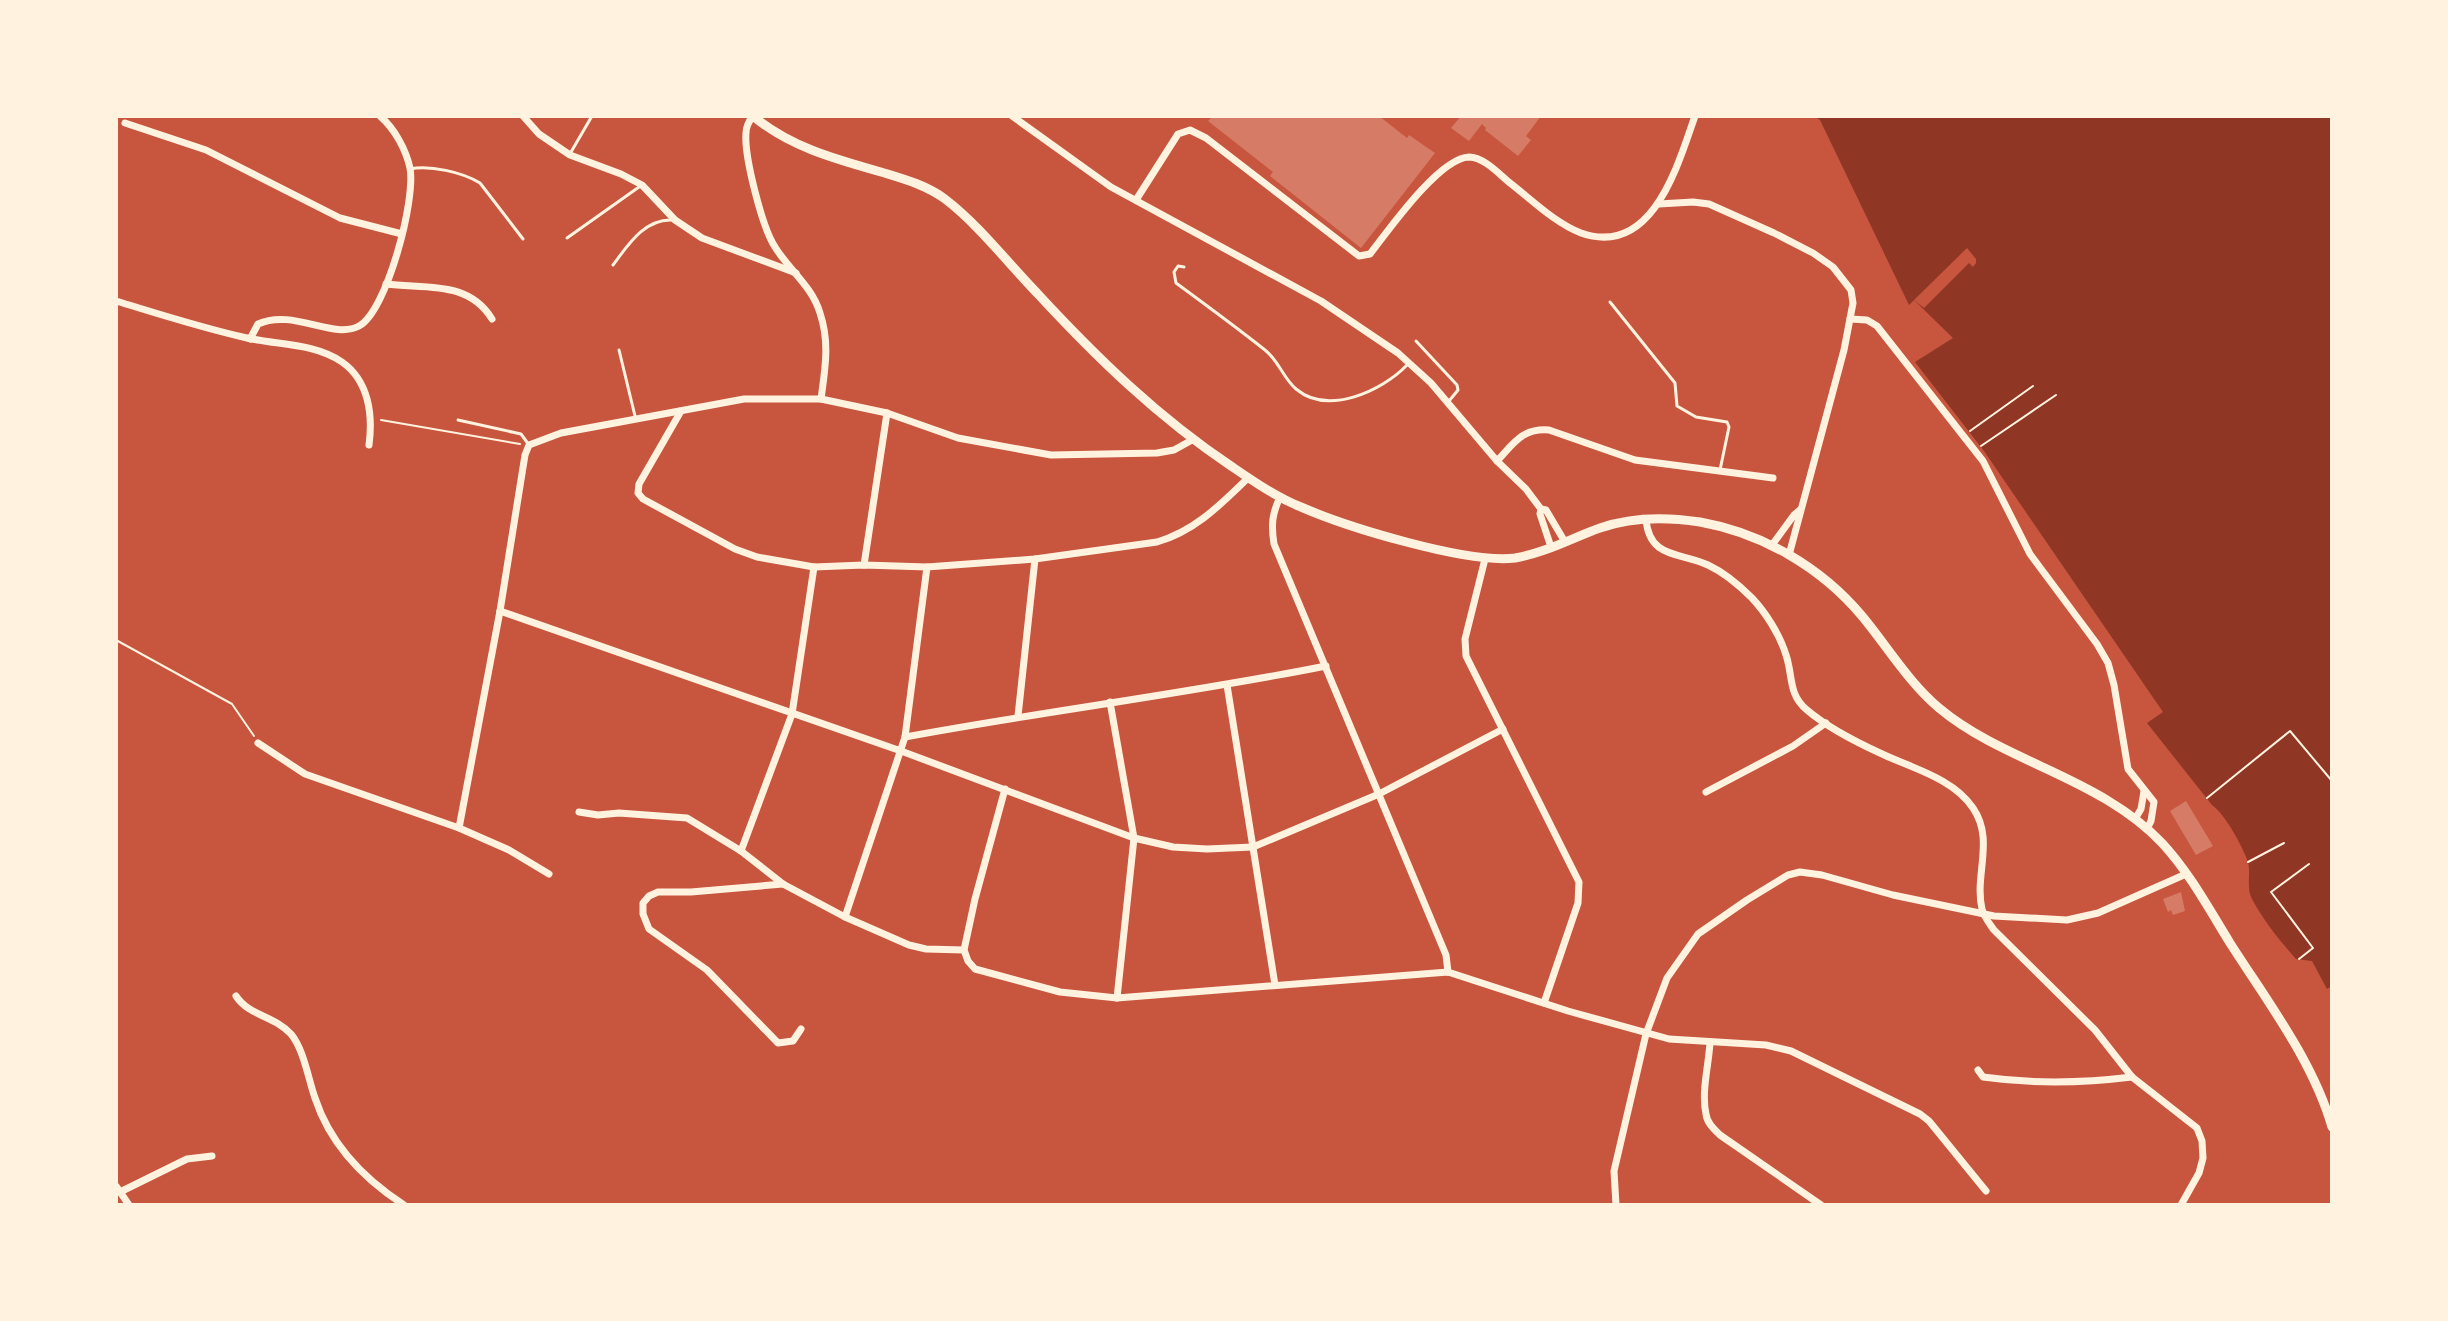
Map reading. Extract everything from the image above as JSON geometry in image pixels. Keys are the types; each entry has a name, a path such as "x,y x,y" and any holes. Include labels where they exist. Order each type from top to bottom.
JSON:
{"main road":[{"path":"753,116 774,133 806,149 921,185 949,202 1133,391 1192,440 1248,478 1302,508 1353,526 1485,559 1517,557 1621,522 1646,519 1698,522 1730,529 1789,555 1843,596 1921,691 1939,708 1988,739 2105,798 2147,829 2173,856 2295,1047 2318,1089 2332,1127"}],"street":[{"path":"250,339 258,324 278,318 342,329 356,328 368,320 376,309 402,234 411,195 410,169 403,146 380,116"},
{"path":"523,116 539,134 570,155 642,185 675,220 715,245 796,273"},
{"path":"753,116 746,130 746,145 760,208 773,244 816,302 825,331 827,361 821,399"},
{"path":"1012,116 1111,187 1321,301 1410,363 1541,509 1546,510 1565,542"},
{"path":"1136,200 1178,134 1184,130 1206,138 1359,256 1370,254 1426,184 1459,160 1470,157 1487,165 1565,225 1581,233 1602,236 1622,232 1642,222 1659,204 1695,116"},
{"path":"125,123 206,150 340,218 402,234"},
{"path":"1659,204 1709,204 1813,253 1846,280 1853,303 1850,319 1789,555"},
{"path":"386,284 453,289 484,306 492,319"},
{"path":"116,301 250,339 311,349 343,362 362,387 372,418 369,445"},
{"path":"1850,319 1867,320 1877,326 1977,453 2030,554 2097,644 2108,663 2114,685 2128,769 2154,802 2147,829"},
{"path":"459,828 529,445 561,433 744,399 821,399 887,413 958,438 1051,455 1157,453 1174,450 1192,440"},
{"path":"681,411 639,484 638,493 655,506 735,549 757,557 814,567 927,567 1035,559 1157,542 1174,537 1211,513 1248,478"},
{"path":"864,565 887,413"},
{"path":"1497,461 1521,436 1536,429 1549,430 1635,460 1773,478"},
{"path":"1280,497 1271,525 1274,544 1446,955 1448,972"},
{"path":"1541,509 1551,547"},
{"path":"1772,545 1800,510"},
{"path":"1646,519 1648,536 1656,546 1707,564 1729,577 1754,600 1785,652 1795,698 1806,710 1877,752 1962,794 1982,824 1985,843 1980,899 1983,913 1994,930 2095,1030 2132,1077 2197,1128 2203,1158 2199,1173 2181,1205"},
{"path":"1018,716 1035,559"},
{"path":"1485,559 1465,639 1466,656 1579,882 1578,903 1544,1003"},
{"path":"741,851 792,714 814,567"},
{"path":"845,917 905,737 927,567"},
{"path":"500,611 901,751 1134,838 1173,847 1253,847 1379,794 1503,729"},
{"path":"905,737 1326,666"},
{"path":"1227,685 1275,985"},
{"path":"1110,702 1134,838 1117,998"},
{"path":"1706,792 1793,746 1826,723"},
{"path":"258,743 305,774 459,828 509,850 549,874"},
{"path":"1005,789 964,950 975,969 1060,992 1117,998 1448,972 1646,1034 1669,1039 1766,1045 1791,1051 1905,1105 1929,1121 1986,1191"},
{"path":"2135,819 2141,809 2144,791"},
{"path":"579,812 687,818 741,851 783,884 845,917 909,945 926,949 964,950"},
{"path":"1616,1205 1614,1171 1646,1034 1667,978 1698,934 1788,875 1800,872 1822,875 1893,895 1983,913 2067,920 2098,913 2186,874"},
{"path":"783,884 658,892 643,903 643,914 649,929 707,970 778,1043 793,1041 801,1029"},
{"path":"236,996 248,1010 275,1022 290,1033 320,1112 342,1151 362,1172 404,1205"},
{"path":"1710,1042 1705,1103 1706,1116 1711,1125 1720,1135 1821,1205"},
{"path":"1978,1070 1983,1077 2026,1081 2092,1082 2132,1077"},
{"path":"129,1205 118,1189 187,1159 212,1156"}],"lane":[{"path":"570,155 592,116"},
{"path":"410,169 419,167 471,177 480,183 523,239"},
{"path":"567,238 642,185"},
{"path":"613,265 650,224 675,220"},
{"path":"1184,267 1178,266 1174,272 1176,283 1269,353 1291,385 1306,396 1336,399 1373,391 1392,380 1410,363"},
{"path":"1610,302 1675,383 1677,406 1696,417 1727,422 1729,427 1720,470"},
{"path":"1416,341 1457,385 1458,390 1446,403"},
{"path":"619,350 636,420"},
{"path":"458,420 521,434 529,445"}],"path":[{"path":"1969,432 2033,386"},
{"path":"1980,446 2056,395"},
{"path":"372,418 529,445"},
{"path":"116,640 232,704 258,743"},
{"path":"2207,798 2290,731 2332,781"},
{"path":"2248,862 2284,843"},
{"path":"2299,959 2313,948 2271,892 2309,864"}],"shaded area":[{"path":"1814,116 2332,116 2332,986 2327,989 2312,961 2296,959 2261,915 2250,895 2248,862 2233,831 2147,723 2163,712 1984,451 1915,362 1953,338 1914,300 1909,305 1820,120"}],"pier":[{"path":"1967,248 1976,259 1973,267 1969,263 1924,308 1914,300"}],"building":[{"path":"1213,116 1379,116 1407,138 1409,135 1435,153 1361,248 1270,176 1273,172 1208,121"},
{"path":"1461,116 1541,116 1526,136 1531,140 1518,156 1485,130 1482,124 1469,141 1451,128"},
{"path":"2186,801 2213,846 2196,855 2170,811"},
{"path":"2181,892 2185,911 2173,915 2171,910 2168,912 2163,899"}]}
